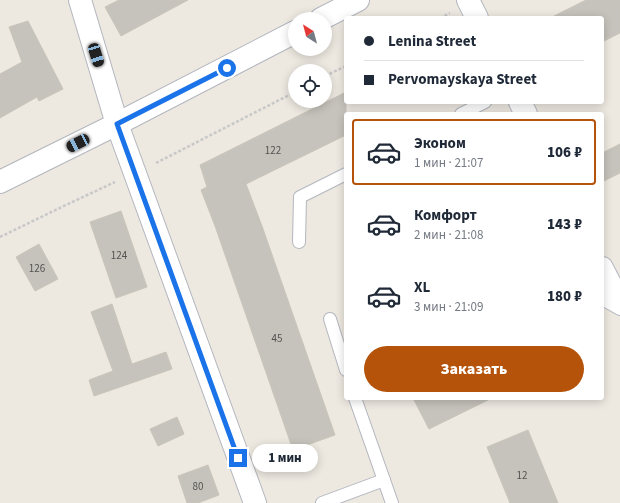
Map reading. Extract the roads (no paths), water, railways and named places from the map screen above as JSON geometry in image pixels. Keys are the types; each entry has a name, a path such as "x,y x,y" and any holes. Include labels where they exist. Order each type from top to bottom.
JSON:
{"street":[{"path":"80,0 117,124 255,503"},
{"path":"332,13 358,0"},
{"path":"468,0 476,16"},
{"path":"0,182 117,124 288,36"},
{"path":"604,272 620,303"}],"lane":[{"path":"465,112 481,104"},
{"path":"299,242 300,197 344,175"},
{"path":"604,300 620,309"},
{"path":"330,319 344,364"},
{"path":"356,400 392,503"},
{"path":"322,503 384,480"}]}
